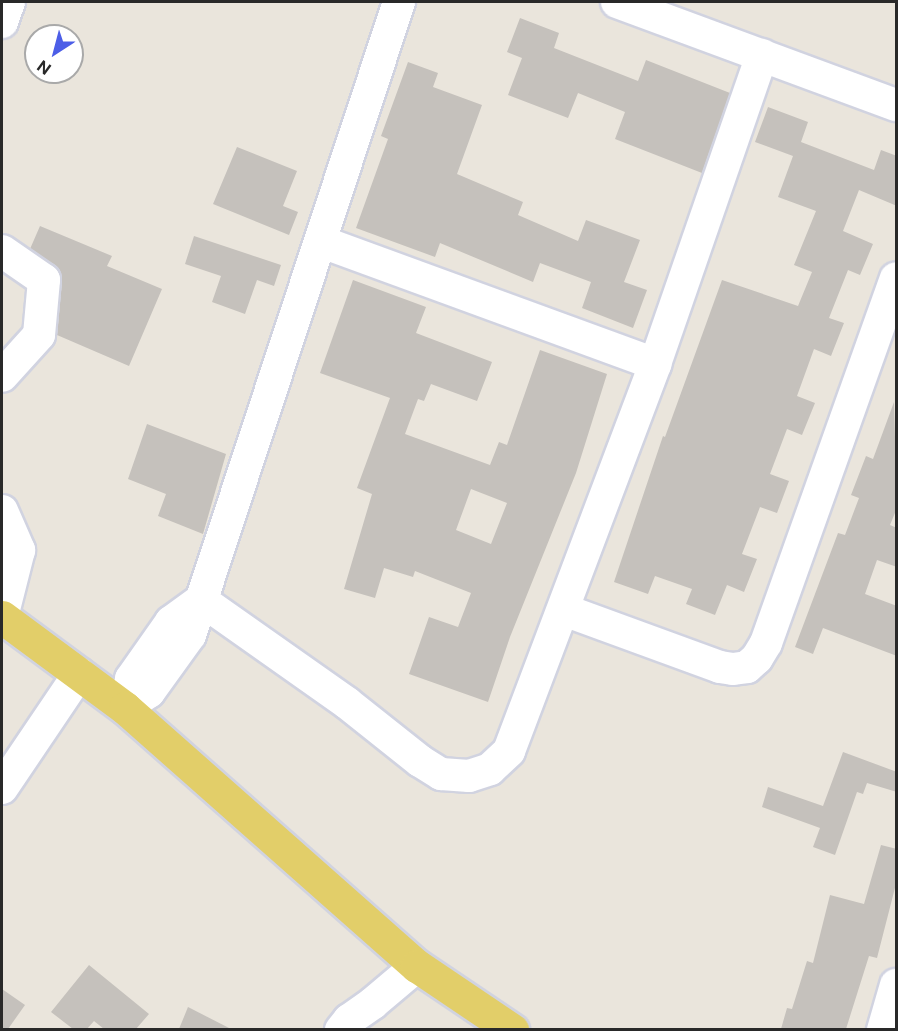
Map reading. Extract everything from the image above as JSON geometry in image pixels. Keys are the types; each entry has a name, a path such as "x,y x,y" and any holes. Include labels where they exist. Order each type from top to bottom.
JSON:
{"main road":[{"path":"2,617 125,708 417,966 512,1029"}],"street":[{"path":"2,22 9,2"},
{"path":"125,708 149,692 190,635 322,242 399,2"},
{"path":"617,2 660,9 762,55 897,105"},
{"path":"201,600 347,703 420,761 441,774 469,776 490,769 509,751 655,364 762,55"},
{"path":"322,242 655,364"},
{"path":"2,251 44,280 39,335 2,376"},
{"path":"564,610 720,667 733,669 747,667 757,658 770,632 897,278"},
{"path":"2,511 19,550 2,617"},
{"path":"2,788 79,674"},
{"path":"341,1029 348,1020 417,966"},
{"path":"883,1029 897,985"}],"building":[{"path":"520,18 559,33 554,48 638,81 646,60 730,93 702,173 615,139 625,112 578,93 568,118 508,95 522,58 507,52"},
{"path":"408,62 438,73 433,87 482,105 457,174 523,202 518,215 578,241 586,220 640,240 624,282 647,290 633,328 582,308 591,282 540,263 533,282 440,243 435,257 356,228 388,139 381,136"},
{"path":"768,107 808,122 801,142 874,170 881,150 897,156 897,206 859,190 843,231 873,244 860,275 848,270 829,318 844,323 831,356 814,349 797,396 815,403 802,435 787,429 770,474 789,481 777,513 760,507 742,554 757,559 744,592 727,585 715,615 686,604 692,589 655,576 648,594 614,582 663,436 665,437 722,280 798,306 812,272 794,265 816,211 778,197 793,156 755,142"},
{"path":"237,147 297,171 283,206 298,212 289,235 213,204"},
{"path":"40,226 112,256 107,266 162,289 129,366 57,335 62,281 60,273 55,266 30,249"},
{"path":"194,236 281,265 274,286 257,280 245,314 212,302 221,276 185,264"},
{"path":"353,280 426,307 416,333 492,362 477,401 431,384 424,401 418,399 405,434 490,465 499,442 507,445 540,350 607,374 576,473 510,637 488,702 409,674 429,617 458,627 471,593 415,571 413,577 384,568 375,598 344,589 372,494 357,488 390,398 320,373","holes":["471,489 507,503 491,544 456,530"]},
{"path":"894,402 897,508 890,525 897,528 897,567 877,560 865,594 897,606 897,656 823,628 813,654 795,647 838,533 845,535 859,498 851,495 866,456 873,459"},
{"path":"147,424 226,454 203,534 158,516 166,494 128,479"},
{"path":"843,752 897,772 897,792 867,783 863,794 857,792 835,855 813,847 820,828 762,807 768,787 823,806"},
{"path":"881,845 897,849 897,880 877,958 869,956 846,1029 781,1029 787,1008 792,1009 807,961 813,963 830,895 864,904"},
{"path":"89,965 149,1014 136,1029 104,1029 94,1021 87,1029 73,1029 51,1012"},
{"path":"2,989 25,1005 8,1029 2,1029"},
{"path":"188,1007 231,1029 179,1029"}]}
